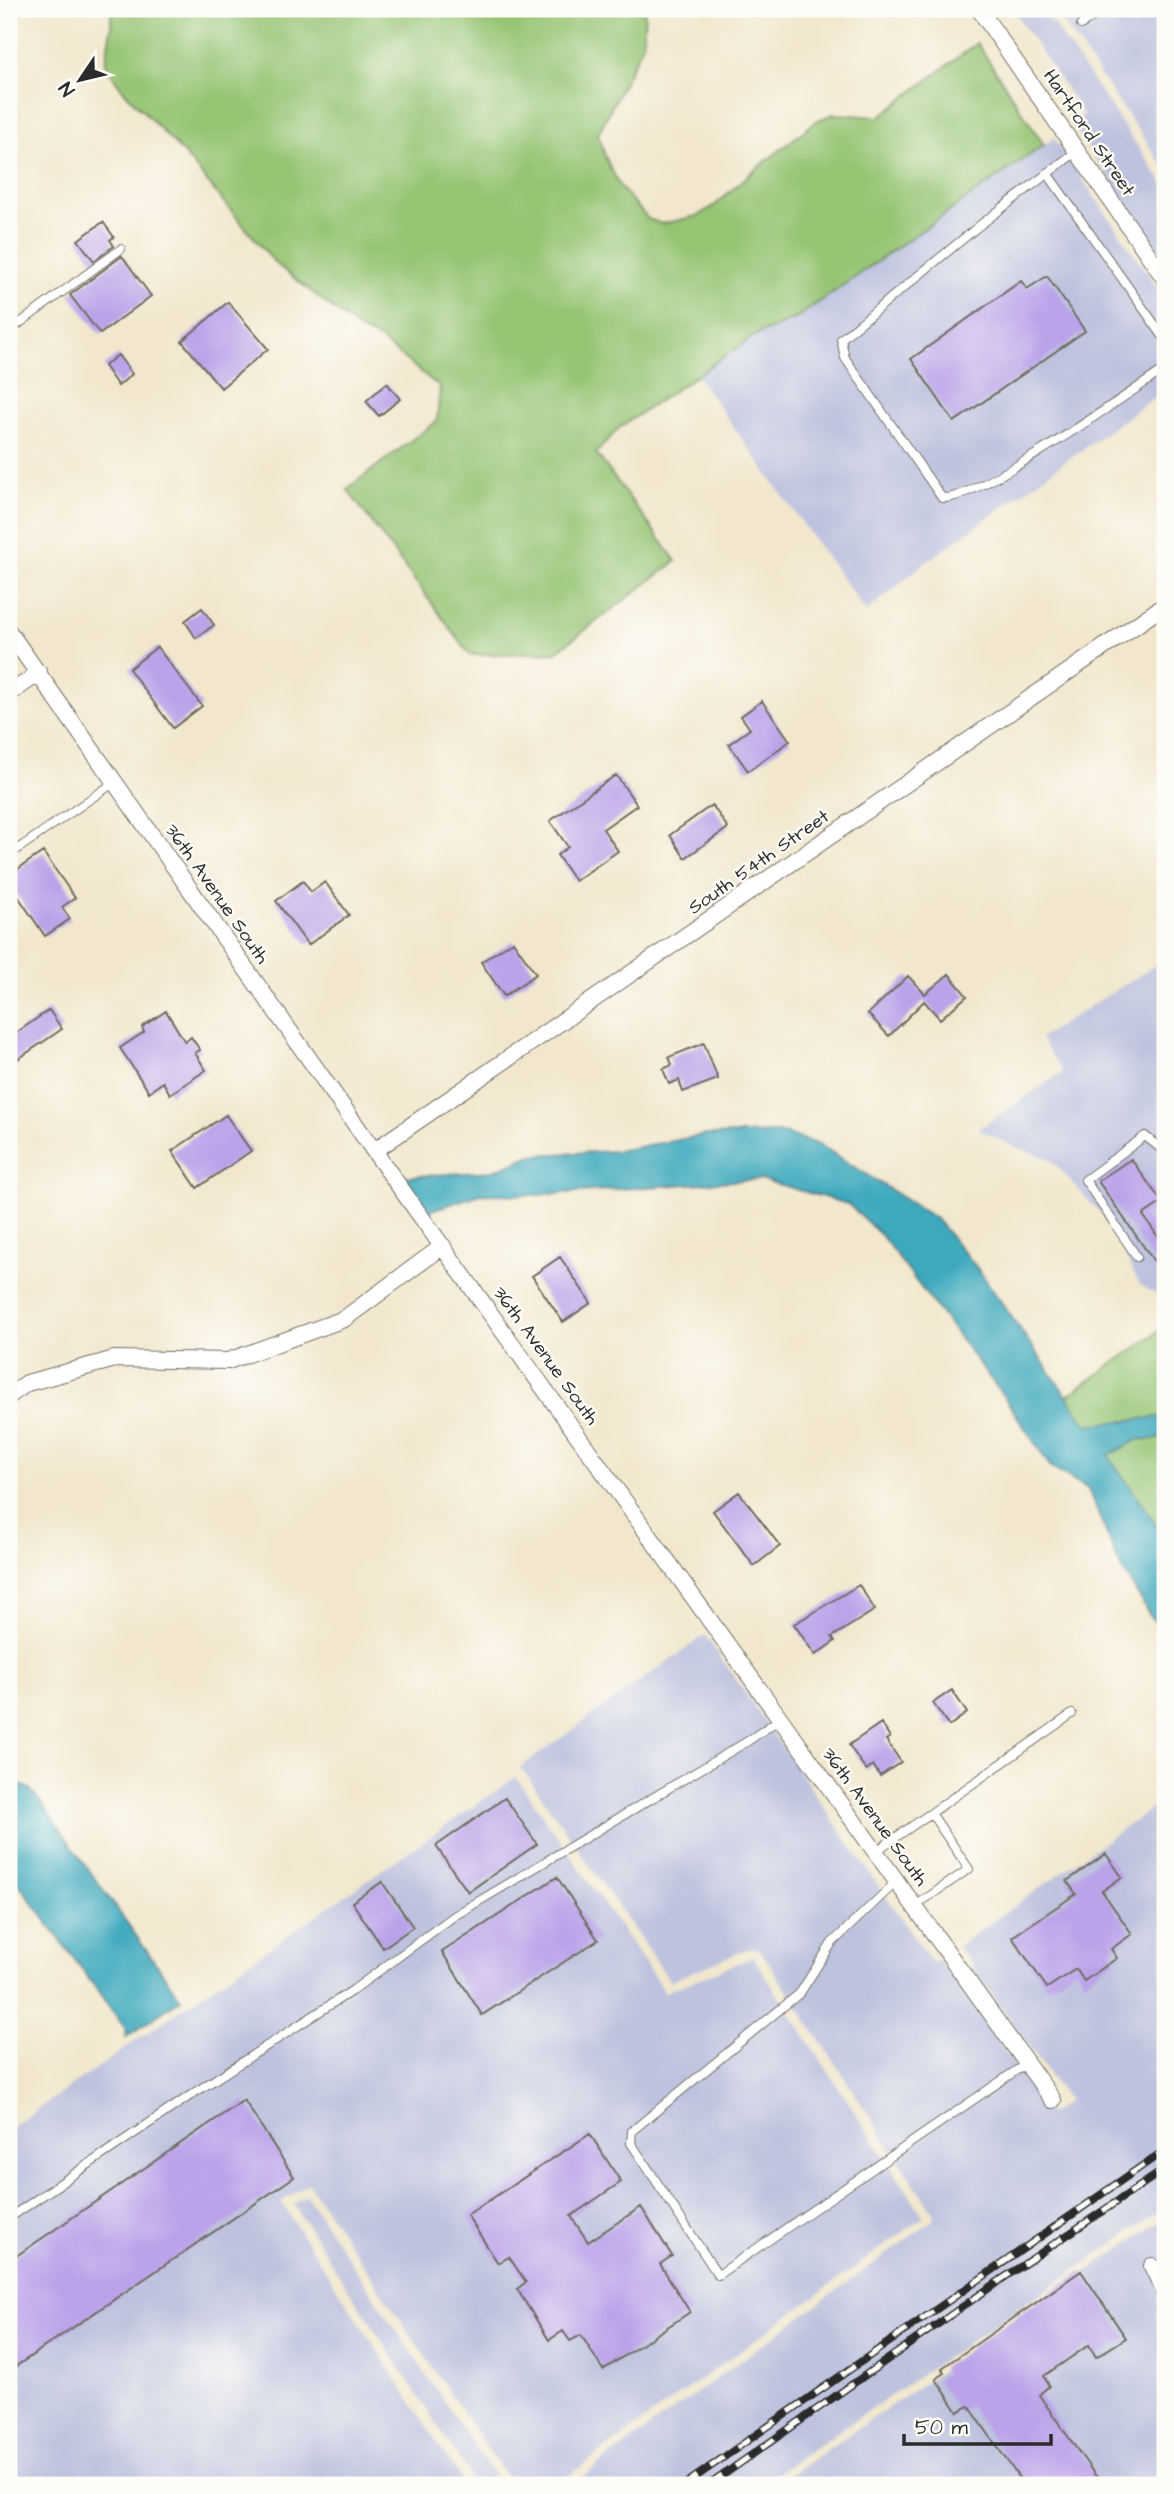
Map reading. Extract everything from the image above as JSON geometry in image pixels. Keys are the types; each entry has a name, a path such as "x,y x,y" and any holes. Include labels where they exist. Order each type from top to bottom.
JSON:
{"street":[{"name":"Hartford Street","path":"979,9 1165,279"},
{"name":"South 54th Street","path":"374,1151 1165,605"},
{"name":"36th Avenue South","path":"9,632 374,1151 1053,2100"},
{"path":"9,694 39,673"},
{"path":"9,1396 27,1383 115,1359 228,1361 344,1319 443,1246"},
{"path":"1152,2266 1165,2293"}],"lane":[{"path":"1081,25 1104,9"},
{"path":"1077,151 980,225 841,339 845,358 942,498 951,499 999,476 1165,369"},
{"path":"1047,173 1165,339"},
{"path":"9,331 121,249"},
{"path":"9,855 115,782"},
{"path":"1137,1257 1085,1180 1145,1136 1165,1152"},
{"path":"876,1851 1072,1714"},
{"path":"9,2218 353,1990 454,1916 748,1741 781,1718"},
{"path":"915,1906 968,1869 930,1813"},
{"path":"897,1881 832,1943 800,1993 632,2131 631,2143 718,2275 1027,2063"}],"shaded area":[{"path":"1012,9 1043,9 1165,186 1165,259 1073,125 1084,115"},
{"path":"1054,9 1165,9 1165,169"},
{"path":"1054,138 1165,299 1165,390 922,565 866,612 697,376 756,335 796,318"},
{"path":"1165,959 1164,1299 1140,1285 1107,1220 1050,1159 1008,1144 978,1129 1063,1072 1040,1038"},
{"path":"705,1635 932,1963 939,1959 1050,2114 1068,2101 958,1946 1165,1799 1165,2208 760,2485 571,2485 933,2220 933,2212 761,1951 750,1948 670,1981 524,1771 519,1768"},
{"path":"516,1777 665,1992 753,1957 924,2217 556,2485 512,2485 308,2183 281,2202 461,2479 453,2485 9,2485 9,2129"},
{"path":"306,2195 500,2485 467,2485 470,2481 469,2474 293,2204"},
{"path":"1165,2218 1165,2485 775,2485"}],"green space":[{"path":"111,9 645,9 643,44 598,134 606,159 620,187 648,219 662,224 697,216 714,206 818,120 834,114 879,117 977,43 1044,145 796,318 756,335 619,428 596,453 676,561 556,652 470,655 347,489 437,421 440,387 378,338 361,331 275,263 184,154 123,90 105,65"},
{"path":"1165,1327 1165,1595 1040,1415"}],"water":[{"path":"783,1133 820,1145 936,1219 978,1269 1087,1425 1165,1416 1165,1438 1138,1440 1108,1455 1153,1520 1165,1543 1165,1636 1118,1561 1088,1489 1050,1466 1005,1398 881,1235 848,1204 760,1179 536,1195 481,1194 426,1212 404,1177 493,1171 532,1155 616,1151 705,1135"},
{"path":"18,1784 29,1788 45,1808 181,1999 126,2037 125,2028 9,1867 9,1790"}],"building":[{"path":"103,222 114,237 110,240 114,246 94,261 78,240"},
{"path":"122,256 151,296 100,334 70,295"},
{"path":"1047,276 1085,331 954,422 911,359 1021,281 1027,289"},
{"path":"228,302 268,349 221,388 182,341"},
{"path":"118,355 132,374 118,386 104,366"},
{"path":"387,383 400,399 379,416 366,401"},
{"path":"202,608 214,625 196,638 185,621"},
{"path":"157,647 202,706 173,728 129,669"},
{"path":"762,701 790,741 748,771 729,744 750,729 741,716"},
{"path":"616,775 637,805 603,829 618,851 575,881 557,855 568,847 550,821"},
{"path":"712,805 728,828 685,858 670,835"},
{"path":"43,852 75,898 62,907 70,919 45,936 9,883 9,875"},
{"path":"303,881 311,892 325,882 349,915 308,945 276,901"},
{"path":"513,941 536,974 504,996 481,962"},
{"path":"949,974 967,996 940,1019 924,1001 889,1036 868,1014 908,976 925,994"},
{"path":"49,1010 62,1029 15,1061 9,1051 9,1038"},
{"path":"166,1011 185,1042 191,1037 200,1050 195,1053 206,1070 170,1094 163,1082 149,1092 120,1048 144,1032 142,1027"},
{"path":"704,1043 718,1079 683,1092 679,1080 669,1084 663,1069 672,1065 669,1057"},
{"path":"226,1115 251,1151 197,1188 172,1151"},
{"path":"1131,1159 1162,1202 1143,1215 1165,1247 1165,1277 1098,1181"},
{"path":"560,1257 591,1303 563,1322 532,1276"},
{"path":"739,1492 780,1546 754,1566 713,1511"},
{"path":"859,1585 875,1610 832,1637 835,1641 815,1655 794,1624"},
{"path":"952,1690 967,1713 949,1726 933,1703"},
{"path":"881,1723 890,1737 886,1740 901,1762 880,1776 873,1765 866,1770 849,1745"},
{"path":"505,1798 537,1844 468,1892 436,1846"},
{"path":"1106,1854 1122,1877 1102,1891 1132,1934 1111,1949 1117,1958 1084,1981 1076,1969 1047,1988 1012,1937 1076,1894 1067,1881"},
{"path":"557,1877 598,1940 482,2015 442,1952"},
{"path":"382,1882 413,1927 383,1948 352,1902"},
{"path":"244,2100 294,2177 9,2371 9,2261"},
{"path":"590,2134 621,2182 571,2216 588,2242 641,2207 672,2256 660,2264 690,2312 603,2370 581,2335 570,2341 563,2331 549,2340 517,2289 526,2282 509,2257 498,2263 467,2215"},
{"path":"1081,2271 1126,2338 1096,2357 1089,2345 1044,2376 1049,2386 1039,2395 1102,2485 1024,2485 969,2406 958,2412 936,2379 945,2373 942,2368"}],"railway":[{"path":"684,2485 1165,2150"},
{"path":"709,2485 1002,2279 1165,2169"}]}
